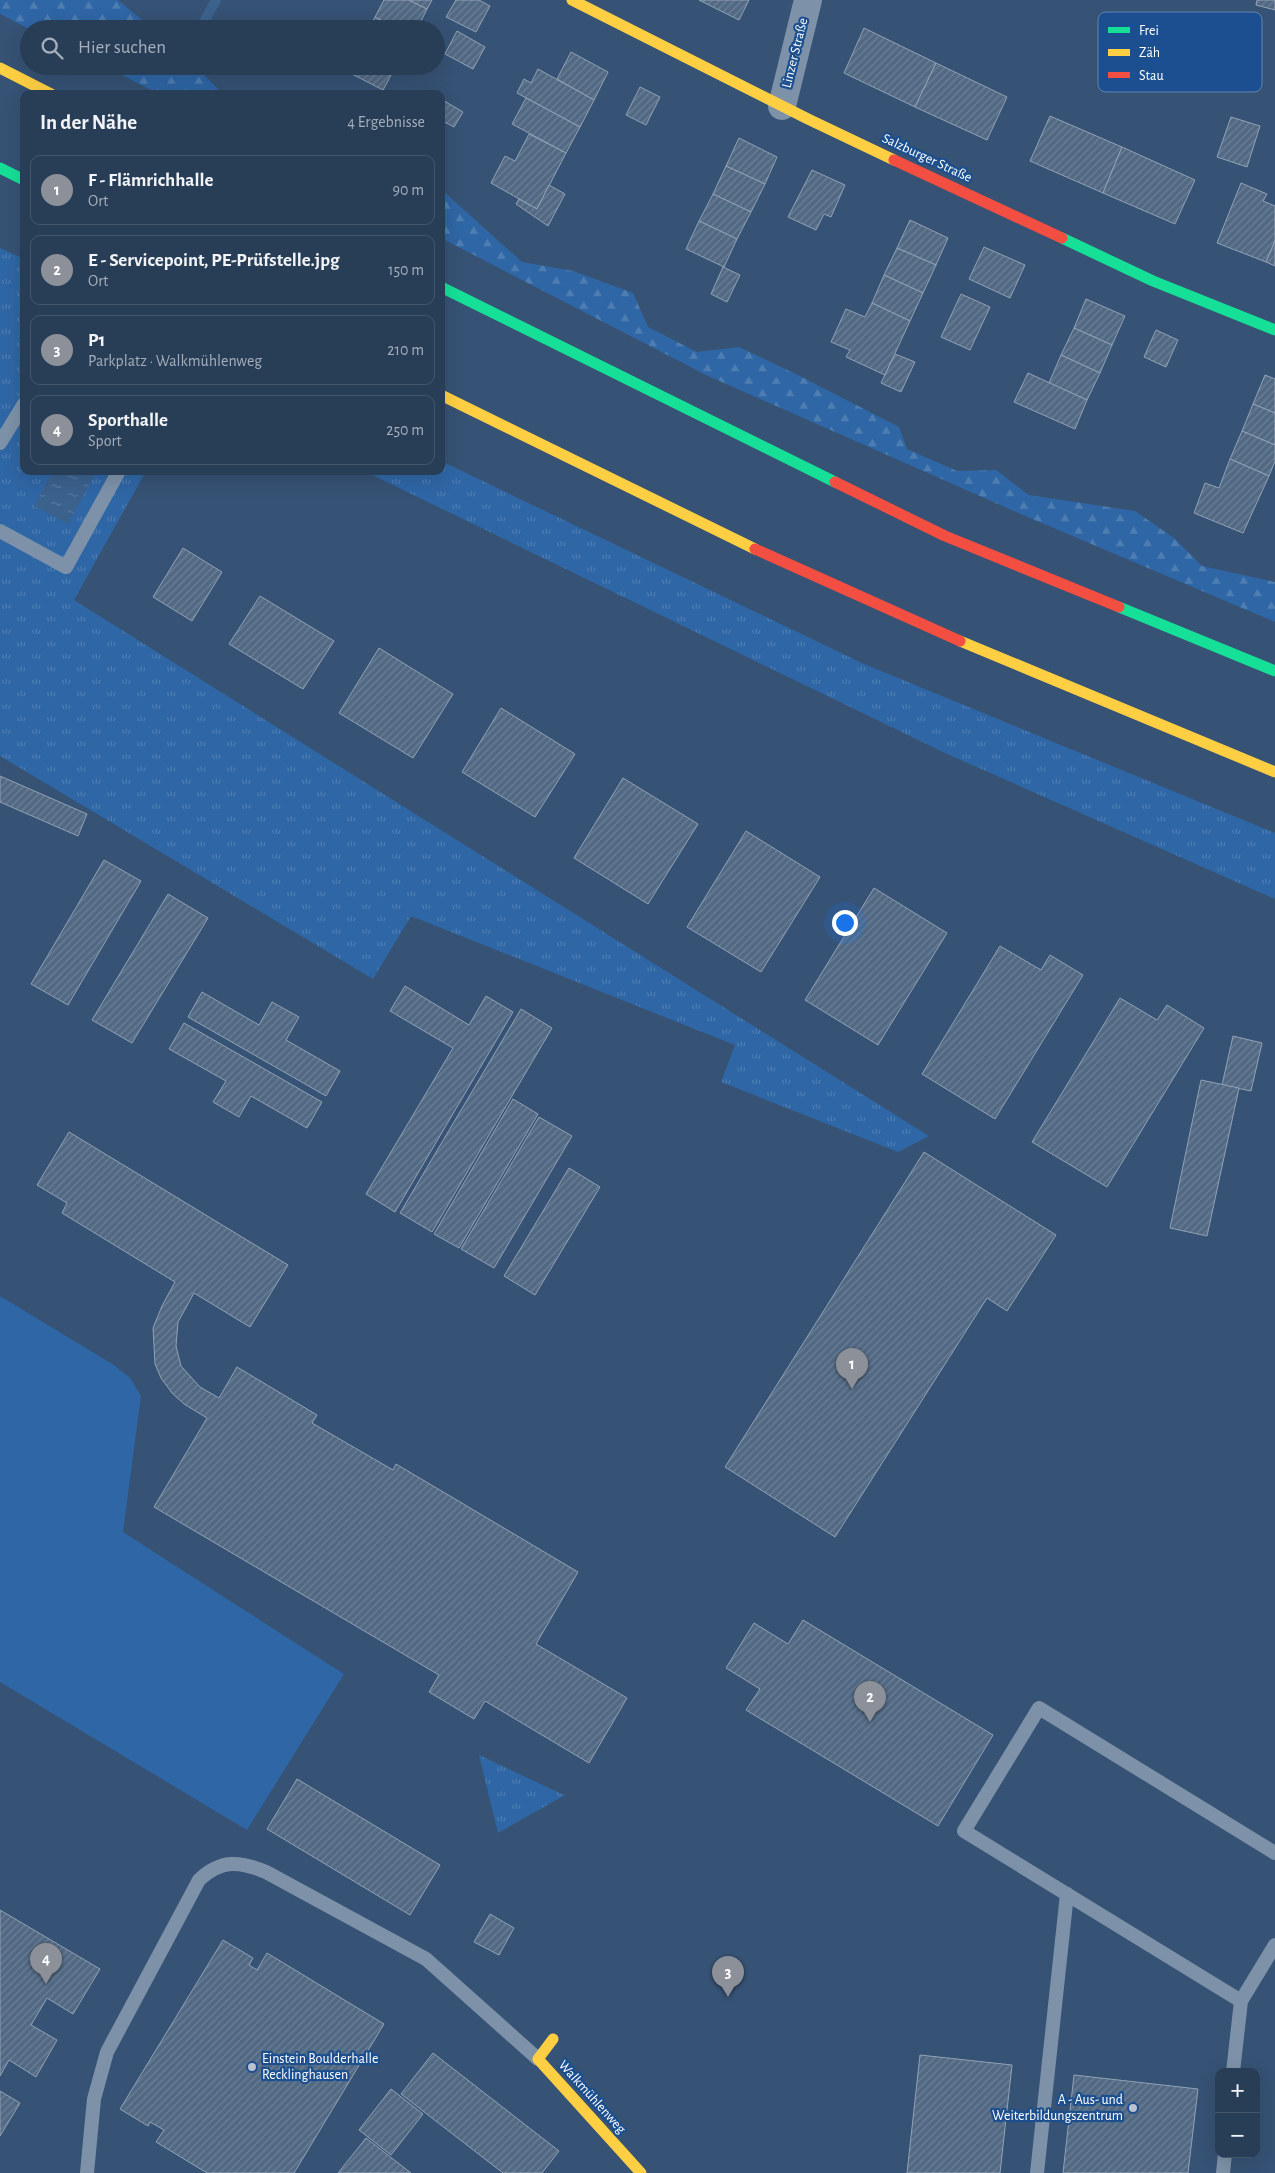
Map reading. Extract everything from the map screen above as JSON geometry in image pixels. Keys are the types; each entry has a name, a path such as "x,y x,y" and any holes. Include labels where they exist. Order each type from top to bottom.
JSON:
{"main road":[{"name":"Salzburger Straße","path":"572,0 639,36 782,106 1154,281 1275,330"},
{"path":"0,68 43,90"},
{"path":"0,168 20,178"},
{"path":"445,289 945,536 1275,671"},
{"path":"445,397 780,561 1015,665 1275,772"},
{"name":"Walkmühlenweg","path":"553,2039 538,2059 641,2173"}],"street":[{"name":"Linzer Straße","path":"782,106 808,0"}],"lane":[{"path":"0,443 20,410"},
{"path":"0,532 66,567 117,475"},
{"path":"1241,2001 964,1831 1040,1708 1275,1853"},
{"path":"87,2173 94,2099 107,2052 199,1880 210,1870 232,1863 250,1866 266,1872 426,1959 538,2059"},
{"path":"1037,2173 1067,1894"},
{"path":"1234,2068 1241,2001 1275,1945"},
{"path":"1223,2173 1225,2158"}],"green space":[{"path":"0,0 118,0 142,20 20,20 20,24 0,14"},
{"path":"122,75 204,75 219,90 151,90"},
{"path":"445,193 522,262 573,271 633,293 648,327 697,352 739,347 899,427 907,449 957,471 996,470 1029,495 1135,511 1174,538 1202,566 1275,582 1275,622 1016,512 706,375 445,240"},
{"path":"0,248 20,257 20,475 144,475 74,600 929,1136 898,1152 721,1082 735,1045 411,916 373,979 0,756"},
{"path":"445,463 864,664 1275,833 1275,899 945,753 372,475 445,475"},
{"path":"0,1296 114,1365 130,1378 141,1396 123,1532 344,1674 247,1830 0,1682"},
{"path":"479,1755 564,1795 565,1795 498,1833"}],"water":[{"path":"51,475 95,475 68,524 34,506"}],"building":[{"path":"384,0 409,0 427,9 422,20 381,20 375,17"},
{"path":"409,0 432,0 427,9"},
{"path":"456,0 479,0 490,6 476,32 446,17"},
{"path":"699,0 749,0 739,20"},
{"path":"1257,0 1275,0 1275,10 1256,5"},
{"path":"864,28 936,63 915,107 844,73"},
{"path":"457,31 485,47 473,69 445,54"},
{"path":"571,52 608,72 594,100 557,79"},
{"path":"936,63 1007,97 987,140 915,107"},
{"path":"538,69 594,100 580,127 517,93 524,79 531,83"},
{"path":"354,75 391,75 383,90"},
{"path":"640,87 660,97 646,125 626,115"},
{"path":"526,98 580,127 566,153 512,124"},
{"path":"445,101 463,112 454,127 445,122"},
{"path":"1050,116 1122,147 1103,193 1030,161"},
{"path":"1231,117 1260,126 1247,167 1217,157"},
{"path":"529,134 566,153 537,209 491,183 505,156 515,161"},
{"path":"739,138 777,157 765,184 726,166"},
{"path":"1122,147 1195,180 1175,224 1103,193"},
{"path":"726,166 765,184 751,212 713,194"},
{"path":"812,170 845,185 831,217 824,214 816,230 788,217"},
{"path":"1241,183 1267,194 1263,201 1275,206 1275,241 1266,262 1217,243"},
{"path":"549,185 565,194 548,226 516,204 519,199 537,209"},
{"path":"713,194 751,212 737,239 699,221"},
{"path":"910,220 948,238 936,265 897,248"},
{"path":"699,221 737,239 724,267 686,249"},
{"path":"1275,241 1275,266 1266,262"},
{"path":"984,247 1025,265 1010,298 969,279"},
{"path":"897,248 936,265 923,293 884,275"},
{"path":"723,267 740,275 727,302 711,294"},
{"path":"884,275 923,293 910,321 872,303"},
{"path":"961,294 990,307 970,350 941,337"},
{"path":"1086,299 1125,316 1112,345 1074,328"},
{"path":"872,303 910,321 885,375 846,357 850,350 831,342 846,309 865,317"},
{"path":"1074,328 1112,345 1100,373 1061,355"},
{"path":"1156,330 1178,340 1166,367 1144,357"},
{"path":"895,354 915,362 901,392 881,383"},
{"path":"1061,355 1100,373 1087,400 1049,383"},
{"path":"1028,373 1087,400 1075,429 1014,402"},
{"path":"1265,375 1275,379 1275,413 1253,404"},
{"path":"1253,404 1275,413 1275,445 1242,431"},
{"path":"1242,431 1275,445 1275,461 1269,476 1230,459"},
{"path":"1230,459 1269,476 1243,533 1194,513 1205,483 1219,488"},
{"path":"183,548 222,572 192,621 153,597"},
{"path":"260,596 334,641 303,689 229,644"},
{"path":"379,648 453,694 413,758 339,713"},
{"path":"501,708 575,754 535,817 462,772"},
{"path":"0,776 87,814 78,836 0,802"},
{"path":"623,778 698,824 648,904 574,858"},
{"path":"746,831 820,877 761,972 687,927"},
{"path":"104,860 141,881 68,1005 31,984"},
{"path":"874,888 947,933 878,1045 805,1000"},
{"path":"168,894 208,918 132,1043 92,1020"},
{"path":"1000,946 1041,970 1050,955 1083,975 995,1119 922,1074"},
{"path":"405,986 469,1025 486,996 513,1012 395,1212 366,1194 453,1048 390,1011"},
{"path":"202,992 259,1025 272,1002 299,1017 286,1040 340,1071 326,1096 188,1017"},
{"path":"1120,998 1157,1020 1167,1005 1204,1028 1107,1187 1032,1142"},
{"path":"521,1009 552,1028 432,1232 400,1213"},
{"path":"184,1023 322,1102 307,1128 251,1096 239,1117 213,1102 226,1081 169,1049"},
{"path":"1233,1036 1262,1043 1251,1091 1222,1085"},
{"path":"1201,1080 1239,1088 1207,1236 1170,1228"},
{"path":"513,1099 538,1114 459,1248 434,1234"},
{"path":"539,1117 572,1136 494,1268 461,1249"},
{"path":"69,1132 288,1265 250,1327 194,1293 178,1322 176,1346 181,1366 200,1387 219,1398 237,1367 317,1415 312,1423 393,1470 396,1464 578,1572 536,1644 627,1698 589,1763 485,1701 474,1719 429,1692 439,1675 154,1507 207,1418 184,1404 172,1393 161,1378 155,1364 153,1328 175,1282 62,1213 67,1203 37,1185"},
{"path":"924,1152 1056,1235 1007,1311 987,1298 835,1537 725,1467"},
{"path":"569,1168 600,1187 535,1295 504,1276"},
{"path":"803,1620 993,1735 938,1826 746,1710 760,1689 726,1668 754,1623 788,1644"},
{"path":"297,1779 440,1865 410,1915 267,1829"},
{"path":"0,1910 100,1969 73,2014 47,1998 31,2025 57,2040 36,2077 9,2060 0,2076"},
{"path":"490,1914 514,1928 499,1955 474,1942"},
{"name":"Einstein Boulderhalle Recklinghausen","path":"223,1940 253,1958 249,1965 257,1970 267,1953 384,2024 294,2173 207,2173 156,2142 164,2130 150,2122 148,2126 120,2109"},
{"path":"433,2053 559,2151 542,2173 503,2173 401,2094"},
{"path":"920,2055 1012,2065 1000,2173 907,2173"},
{"name":"A - Aus- und Weiterbildungszentrum","path":"1074,2075 1198,2089 1188,2173 1063,2173"},
{"path":"391,2089 423,2114 391,2155 359,2130"},
{"path":"0,2091 20,2103 0,2136"},
{"path":"366,2138 411,2173 338,2173"}],"waterway":[{"path":"205,20 216,0"}],"traffic: fast":[{"path":"0,168 20,178"},
{"path":"1062,238 1153,281 1275,330"},
{"path":"445,289 835,482"},
{"path":"1119,607 1275,671"}],"traffic: slow":[{"path":"572,0 808,119 894,160"},
{"path":"0,68 43,90"},
{"path":"445,397 755,549"},
{"path":"960,641 1275,772"},
{"path":"553,2039 538,2059 641,2173"}],"traffic: jam":[{"path":"894,160 1062,238"},
{"path":"835,482 945,536 1119,607"},
{"path":"755,549 960,641"}],"place":[{"name":"F - Flämrichhalle","path":"852,1389"},
{"name":"E - Servicepoint, PE-Prüfstelle.jpg","path":"870,1722"},
{"name":"Sporthalle","path":"46,1984"},
{"name":"P1","path":"728,1997"},
{"name":"Einstein Boulderhalle Recklinghausen","path":"252,2067"},
{"name":"A - Aus- und Weiterbildungszentrum","path":"1133,2108"}]}
